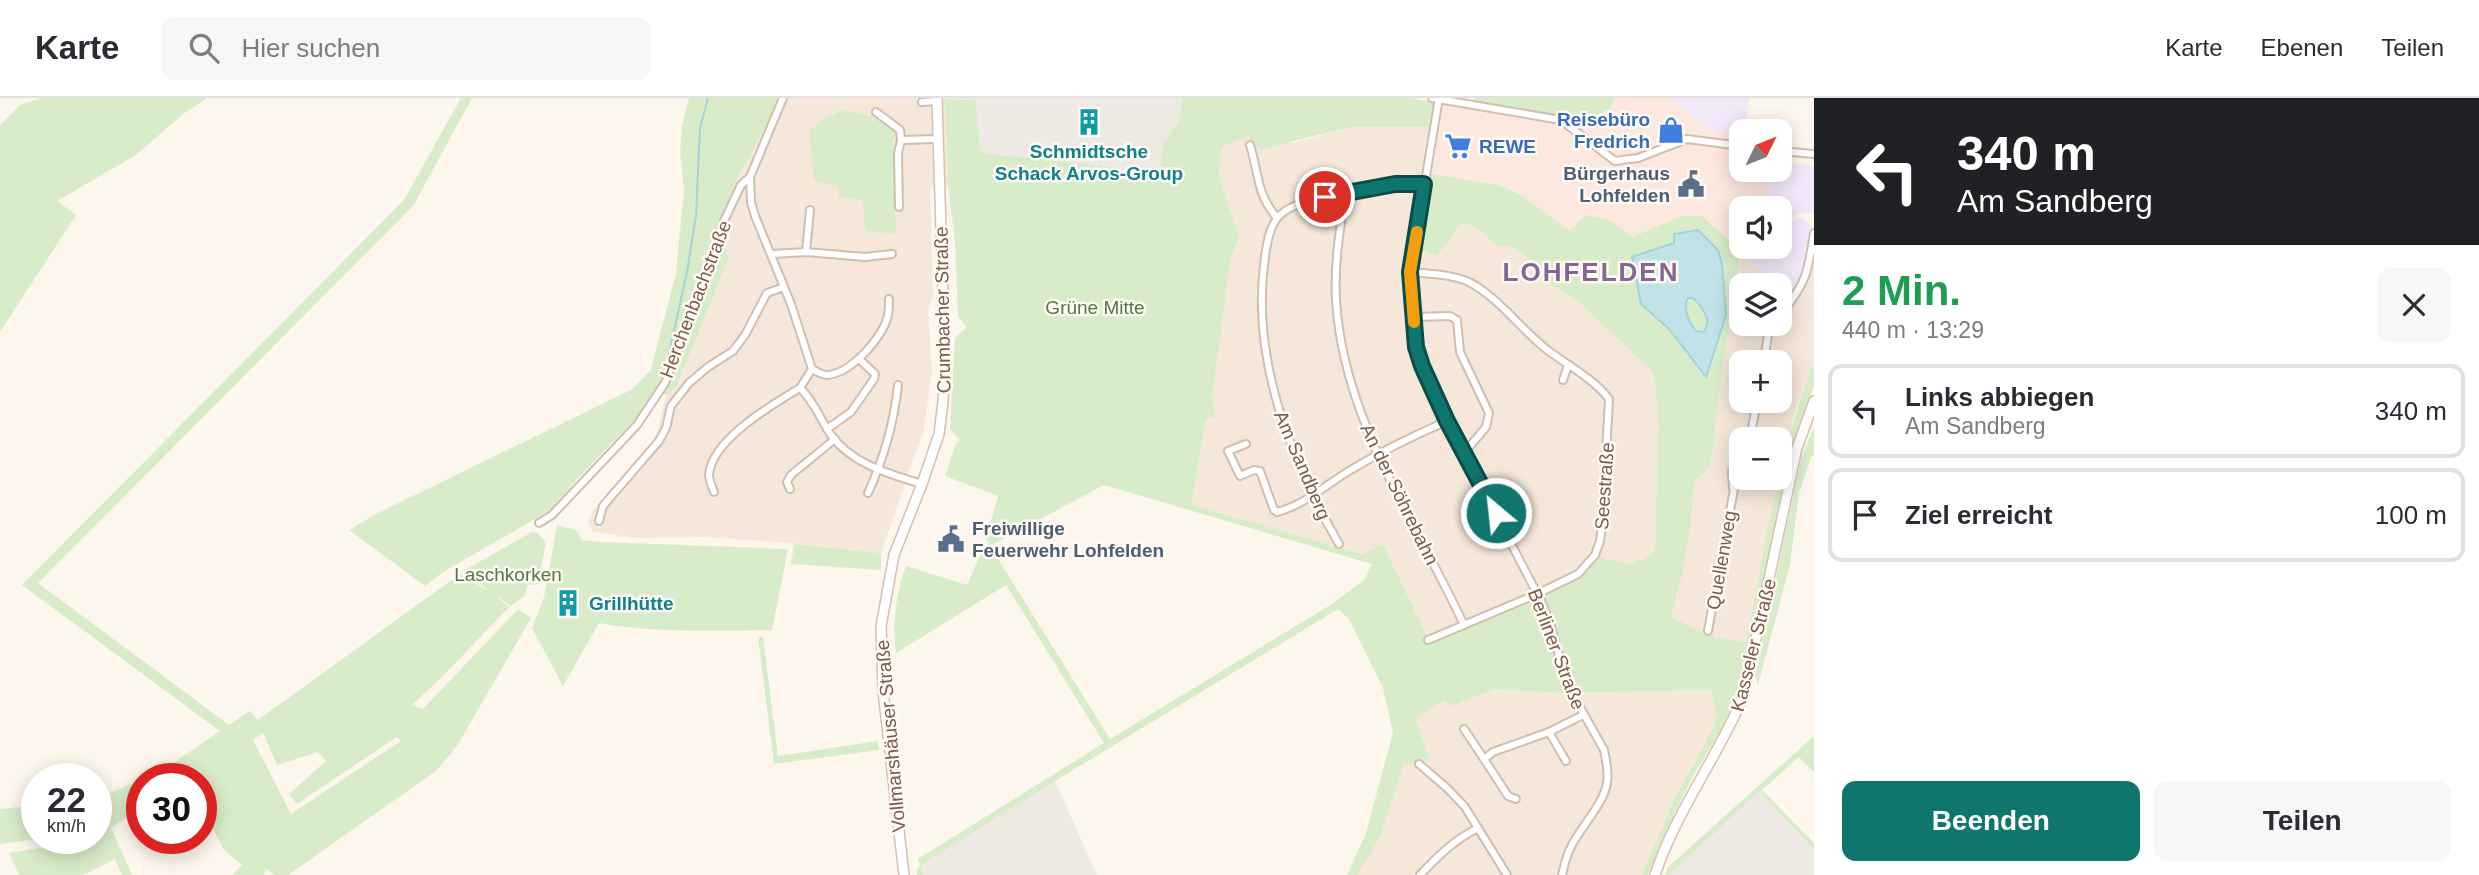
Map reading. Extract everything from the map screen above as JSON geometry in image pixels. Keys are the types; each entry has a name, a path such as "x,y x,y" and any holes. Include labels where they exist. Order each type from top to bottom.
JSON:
{"main road":[{"name":"Crumbacher Straße","path":"894,555 939,434 944,383 937,99"},
{"name":"Kasseler Straße","path":"1655,875 1677,820 1729,732 1744,695 1797,448 1814,401"},
{"name":"Vollmarshäuser Straße","path":"894,555 886,589 881,639 883,691 904,875"}],"street":[{"name":"Herchenbachstraße","path":"539,523 552,515 637,425 665,383 697,303 724,221 741,185 750,177 783,98"},
{"path":"1437,98 1560,120 1615,160 1638,158 1688,139 1729,144"},
{"name":"Berliner Straße","path":"1437,98 1410,272 1416,347 1447,421 1550,623 1567,684 1604,750 1607,783 1600,801 1575,838 1565,859 1562,875"},
{"path":"922,102 937,99"},
{"path":"876,112 900,130 899,207"},
{"path":"901,140 938,139"},
{"path":"1250,145 1259,190 1266,205 1277,218 1286,209 1302,201 1395,184 1424,184"},
{"path":"1792,152 1814,155"},
{"path":"750,177 751,202 812,369 825,376 847,368 859,359 883,327 888,316 889,299"},
{"name":"An der Söhrebahn","path":"1345,194 1339,228 1336,300 1341,344 1349,377 1377,454 1464,625"},
{"path":"806,252 810,210"},
{"name":"Am Sandberg","path":"1277,218 1266,251 1261,284 1270,369 1283,424 1312,495 1339,544"},
{"path":"1792,302 1805,280 1814,233"},
{"path":"772,254 806,252 865,257 892,254"},
{"name":"Seestraße","path":"1410,272 1450,277 1466,281 1480,289 1545,348 1603,391 1609,399 1600,541 1595,555 1578,574 1537,594"},
{"path":"599,521 603,506 659,441 666,428 671,406 698,375 733,351 745,335 767,293 784,287"},
{"path":"1413,317 1450,316 1457,320 1460,352 1489,413 1486,427 1464,453"},
{"path":"827,429 851,412 874,379 875,374 859,359"},
{"path":"1563,380 1568,365"},
{"path":"714,492 709,475 716,458 738,429 800,388 812,369"},
{"path":"868,493 879,470 895,412 898,385"},
{"path":"800,388 808,395 827,429 845,450 863,463 922,484"},
{"path":"1246,444 1228,451 1240,475 1259,471 1274,510 1282,511 1377,454 1447,421"},
{"path":"790,489 790,475 835,439"},
{"name":"Quellenweg","path":"1709,631 1734,490"},
{"path":"1428,639 1537,594"},
{"path":"1484,759 1505,747 1549,733 1583,715"},
{"path":"1464,729 1508,796 1516,799"},
{"path":"1549,733 1566,761"},
{"path":"1419,764 1465,807 1507,875"},
{"path":"1420,875 1462,836 1478,828"}],"shaded area":[{"path":"777,98 945,98 948,186 930,187 933,296 928,309 932,372 924,429 881,553 789,543 705,537 638,538 593,532 588,521 593,510 640,459 657,433 666,395 676,388 729,258 717,234 736,181 770,119"},
{"path":"945,98 1182,98 1180,119 1163,143 1161,177 1124,174 1117,167 988,154 980,150 976,100"},
{"path":"1444,98 1462,98 1567,116 1591,117 1611,109 1615,98 1670,98 1709,129 1729,133 1729,182 1770,182 1768,196 1729,196 1729,241 1701,216 1682,216 1632,237 1612,221 1570,232 1521,195 1501,185 1431,174"},
{"path":"1670,98 1750,98 1747,119 1729,119 1729,133 1710,130"},
{"path":"1351,127 1431,127 1411,248 1437,256 1463,222 1484,232 1495,246 1510,246 1534,262 1540,277 1582,305 1654,373 1658,419 1655,552 1630,566 1585,573 1547,593 1430,642 1383,544 1362,554 1192,505 1206,419 1217,417 1212,399 1231,257 1239,237 1219,174 1220,146 1250,136 1293,143"},
{"path":"1792,163 1814,166 1814,213 1792,217 1792,196 1768,196 1770,182 1792,182"},
{"path":"1799,218 1812,226 1803,273 1792,293 1792,273 1764,273 1745,259 1792,259 1792,221"},
{"path":"1814,254 1814,361 1792,427 1729,427 1729,490 1777,490 1746,643 1713,637 1671,618 1693,506 1694,483 1711,466 1729,328 1729,336 1792,336 1792,293 1799,298 1809,281"},
{"path":"1740,259 1744,259 1764,273 1737,273"},
{"path":"1496,689 1558,693 1711,690 1716,716 1714,726 1672,804 1642,875 1358,875 1381,835 1415,718 1445,699 1451,706"},
{"path":"1055,781 1097,875 923,875 920,865"},
{"path":"1759,792 1814,849 1814,875 1669,875"}],"green space":[{"path":"40,98 207,98 183,114 136,155 57,201 76,215 0,332 0,125 20,105"},
{"name":"Laschkorken","path":"461,98 472,98 413,206 38,583 229,725 250,711 258,720 460,574 492,593 463,571 532,532 537,533 546,542 538,584 528,585 524,596 511,606 494,594 509,607 412,705 423,709 518,609 531,618 457,746 436,771 288,875 275,875 266,869 264,875 232,875 242,865 223,849 217,836 217,763 173,763 220,731 22,585 404,200","holes":["263,733 277,765 318,752 326,761 289,794 297,804 397,737 401,741 291,814 253,740"]},
{"path":"689,98 777,98 770,119 736,181 717,234 729,258 676,388 666,395 657,387 642,412 551,510 443,572 425,586 349,530 376,514 631,390 651,370 676,273 684,189 680,152 682,126"},
{"name":"Grüne Mitte","path":"1182,98 1410,98 1434,102 1431,127 1351,127 1262,149 1252,144 1249,136 1221,147 1219,174 1239,237 1231,257 1212,399 1217,417 1206,419 1192,505 1362,554 1383,544 1430,642 1547,593 1585,573 1600,557 1630,565 1655,552 1658,419 1654,373 1582,305 1540,277 1534,262 1510,246 1495,246 1484,232 1463,222 1437,256 1418,249 1431,174 1500,185 1521,195 1570,231 1585,215 1612,221 1632,237 1682,216 1702,216 1729,241 1729,259 1740,259 1737,273 1729,273 1729,328 1711,466 1694,483 1687,551 1671,617 1713,637 1746,642 1777,490 1783,490 1741,686 1722,729 1693,776 1648,875 1642,875 1672,804 1714,726 1716,716 1711,690 1558,693 1496,689 1451,706 1444,700 1415,718 1430,758 1417,766 1404,763 1381,835 1358,875 1347,875 1366,833 1393,733 1383,688 1349,619 1338,609 921,865 923,875 917,875 920,865 918,859 1104,743 1006,585 896,653 896,609 906,566 967,585 983,549 990,546 986,538 998,496 945,476 956,444 960,440 950,429 955,338 967,327 958,316 955,242 948,186 945,99 976,100 980,150 988,154 1117,167 1124,174 1160,177 1163,143 1180,119","holes":["1674,243 1722,265 1726,315 1706,376 1669,329 1641,304 1632,257","1104,485 1372,564 1364,580 1332,604 1110,739 990,546"]},
{"path":"1474,98 1615,98 1611,109 1591,117 1567,116 1485,103"},
{"path":"845,110 877,118 895,132 893,143 896,234 865,231 863,200 839,197 838,186 814,181 809,131 824,119"},
{"path":"1688,298 1696,300 1705,314 1708,321 1704,332 1696,332 1689,320 1686,311"},
{"path":"1814,361 1814,385 1792,451 1792,427"},
{"path":"1814,427 1814,454 1799,493 1790,565 1758,685 1755,676 1801,459"},
{"path":"557,525 576,530 582,540 600,542 788,549 772,630 664,630 599,623 563,686 532,628 544,597"},
{"path":"794,544 881,553 881,570 791,564"},
{"path":"758,637 763,637 778,756 878,741 879,750 774,764"},
{"path":"1814,736 1814,772 1799,757 1762,790 1814,843 1814,849 1759,792 1669,875 1665,875 1668,867"},
{"path":"126,786 126,818 112,827 112,792"},
{"path":"21,807 21,841 0,844 0,809"},
{"path":"112,830 132,875 122,875 115,859 83,875 19,875 9,853 112,854"}],"water":[{"path":"1698,230 1718,250 1722,265 1726,315 1706,377 1669,329 1641,304 1632,257 1674,243 1674,234","holes":["1688,298 1693,298 1708,321 1704,332 1696,331 1687,315 1686,302"]}],"waterway":[{"path":"667,363 687,272 696,215 700,128 708,98"}],"slow traffic":[{"path":"1414,322 1410,272 1417,232"}],"place":[{"name":"Schmidtsche Schack Arvos-Group","path":"1089,122"},
{"name":"Reisebüro Fredrich","path":"1671,130"},
{"name":"REWE","path":"1458,146"},
{"name":"Bürgerhaus Lohfelden","path":"1691,184"},
{"name":"Freiwillige Feuerwehr Lohfelden","path":"951,539"},
{"name":"Grillhütte","path":"568,603"}],"district":[{"name":"LOHFELDEN","path":"1591,272"}],"route":[{"path":"1325,197 1395,184 1424,184 1410,272 1416,347 1447,421 1496,513"}]}
